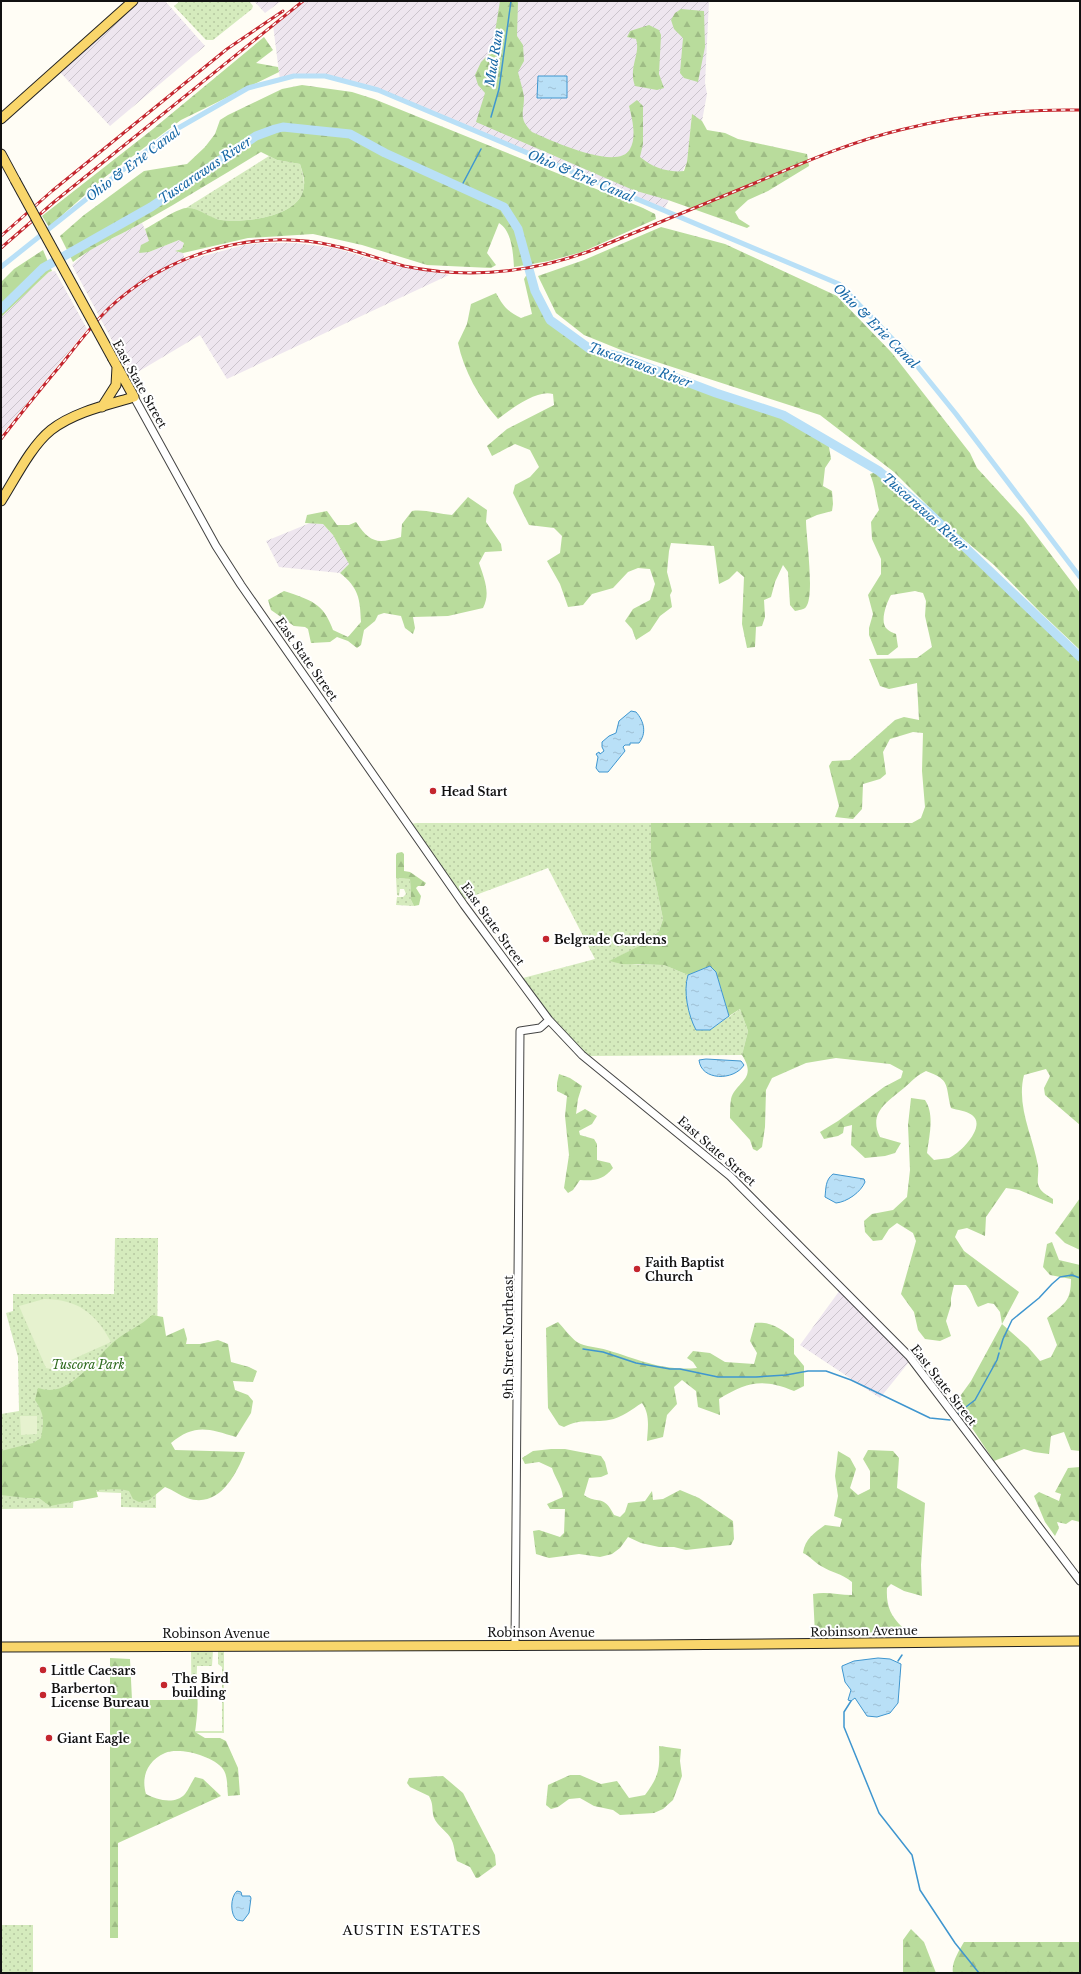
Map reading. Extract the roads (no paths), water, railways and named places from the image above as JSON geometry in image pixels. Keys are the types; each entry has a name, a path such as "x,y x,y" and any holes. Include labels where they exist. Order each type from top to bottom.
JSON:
{"main road":[{"path":"1,119 133,1"},
{"name":"East State Street","path":"1,154 134,397"},
{"path":"102,407 116,385 115,362"},
{"path":"1,500 37,445 48,434 64,422 102,407 134,397"},
{"name":"Robinson Avenue","path":"1,1647 515,1644 654,1645 1080,1641"}],"street":[{"name":"East State Street","path":"134,397 216,546 241,585 464,905 549,1020 582,1055 730,1176 909,1356 1080,1581"},
{"name":"9th Street Northeast","path":"515,1644 520,1031 540,1028 549,1020"}],"water":[{"path":"538,76 567,76 567,98 537,98"},
{"path":"631,711 636,712 644,727 643,735 639,743 630,743 630,745 625,745 623,747 625,751 608,772 599,772 596,768 598,757 596,754 599,752 600,754 604,751 602,742 609,736 616,733 619,721"},
{"path":"710,966 716,972 729,1016 710,1030 696,1030 687,1003 686,988 688,975"},
{"path":"699,1060 741,1061 744,1065 733,1074 726,1076 711,1075 705,1072 701,1067"},
{"path":"833,1174 864,1179 865,1182 853,1196 845,1201 836,1203 825,1197 827,1182"},
{"path":"878,1658 890,1659 901,1664 898,1703 890,1713 877,1717 867,1716 855,1698 851,1701 848,1700 851,1690 845,1682 842,1666 854,1661"},
{"path":"237,1891 241,1892 242,1896 250,1896 251,1898 249,1913 243,1921 235,1918 232,1910 233,1897"}],"waterway":[{"name":"Mud Run","path":"491,117 499,89 511,1"},
{"name":"Ohio & Erie Canal","path":"1,267 168,134 248,88 294,76 325,76 378,90 839,284 909,356 956,414 1080,577"},
{"name":"Tuscarawas River","path":"1,309 43,268 151,207 256,136 283,127 350,134 385,153 504,207 518,229 535,291 550,320 590,349 618,356 716,393 783,415 879,471 928,512 1080,657"},
{"name":"Mud Run","path":"461,187 481,149"},
{"path":"1000,1349 1012,1320 1039,1298 1052,1284 1060,1277 1072,1275 1080,1278"},
{"path":"583,1349 603,1352 636,1363 670,1369 680,1369 718,1377 756,1377 786,1375 808,1371 826,1371 851,1380 930,1418 950,1420"},
{"path":"958,1413 975,1400 997,1360 999,1353"},
{"path":"898,1661 902,1655"},
{"path":"851,1701 844,1712 844,1727 879,1813 912,1855 920,1890 955,1943 979,1973"}],"railway":[{"path":"1,248 54,202 303,1"},
{"path":"1,236 52,191 227,49 283,11"},
{"path":"1,439 86,333 109,308 132,289 158,272 186,259 214,249 244,243 275,240 305,241 344,248 404,266 428,270 475,273 521,269 590,251 809,161 881,135 944,120 989,114 1080,110"}],"place":[{"name":"Head Start","path":"433,791"},
{"name":"Belgrade Gardens","path":"546,939"},
{"name":"Faith Baptist Church","path":"637,1269"},
{"name":"Little Caesars","path":"43,1670"},
{"name":"The Bird building","path":"164,1685"},
{"name":"Barberton License Bureau","path":"43,1695"},
{"name":"Giant Eagle","path":"49,1738"}],"district":[{"name":"AUSTIN ESTATES","path":"412,1930"}],"park label":[{"name":"Tuscora Park","path":"88,1364"}]}
